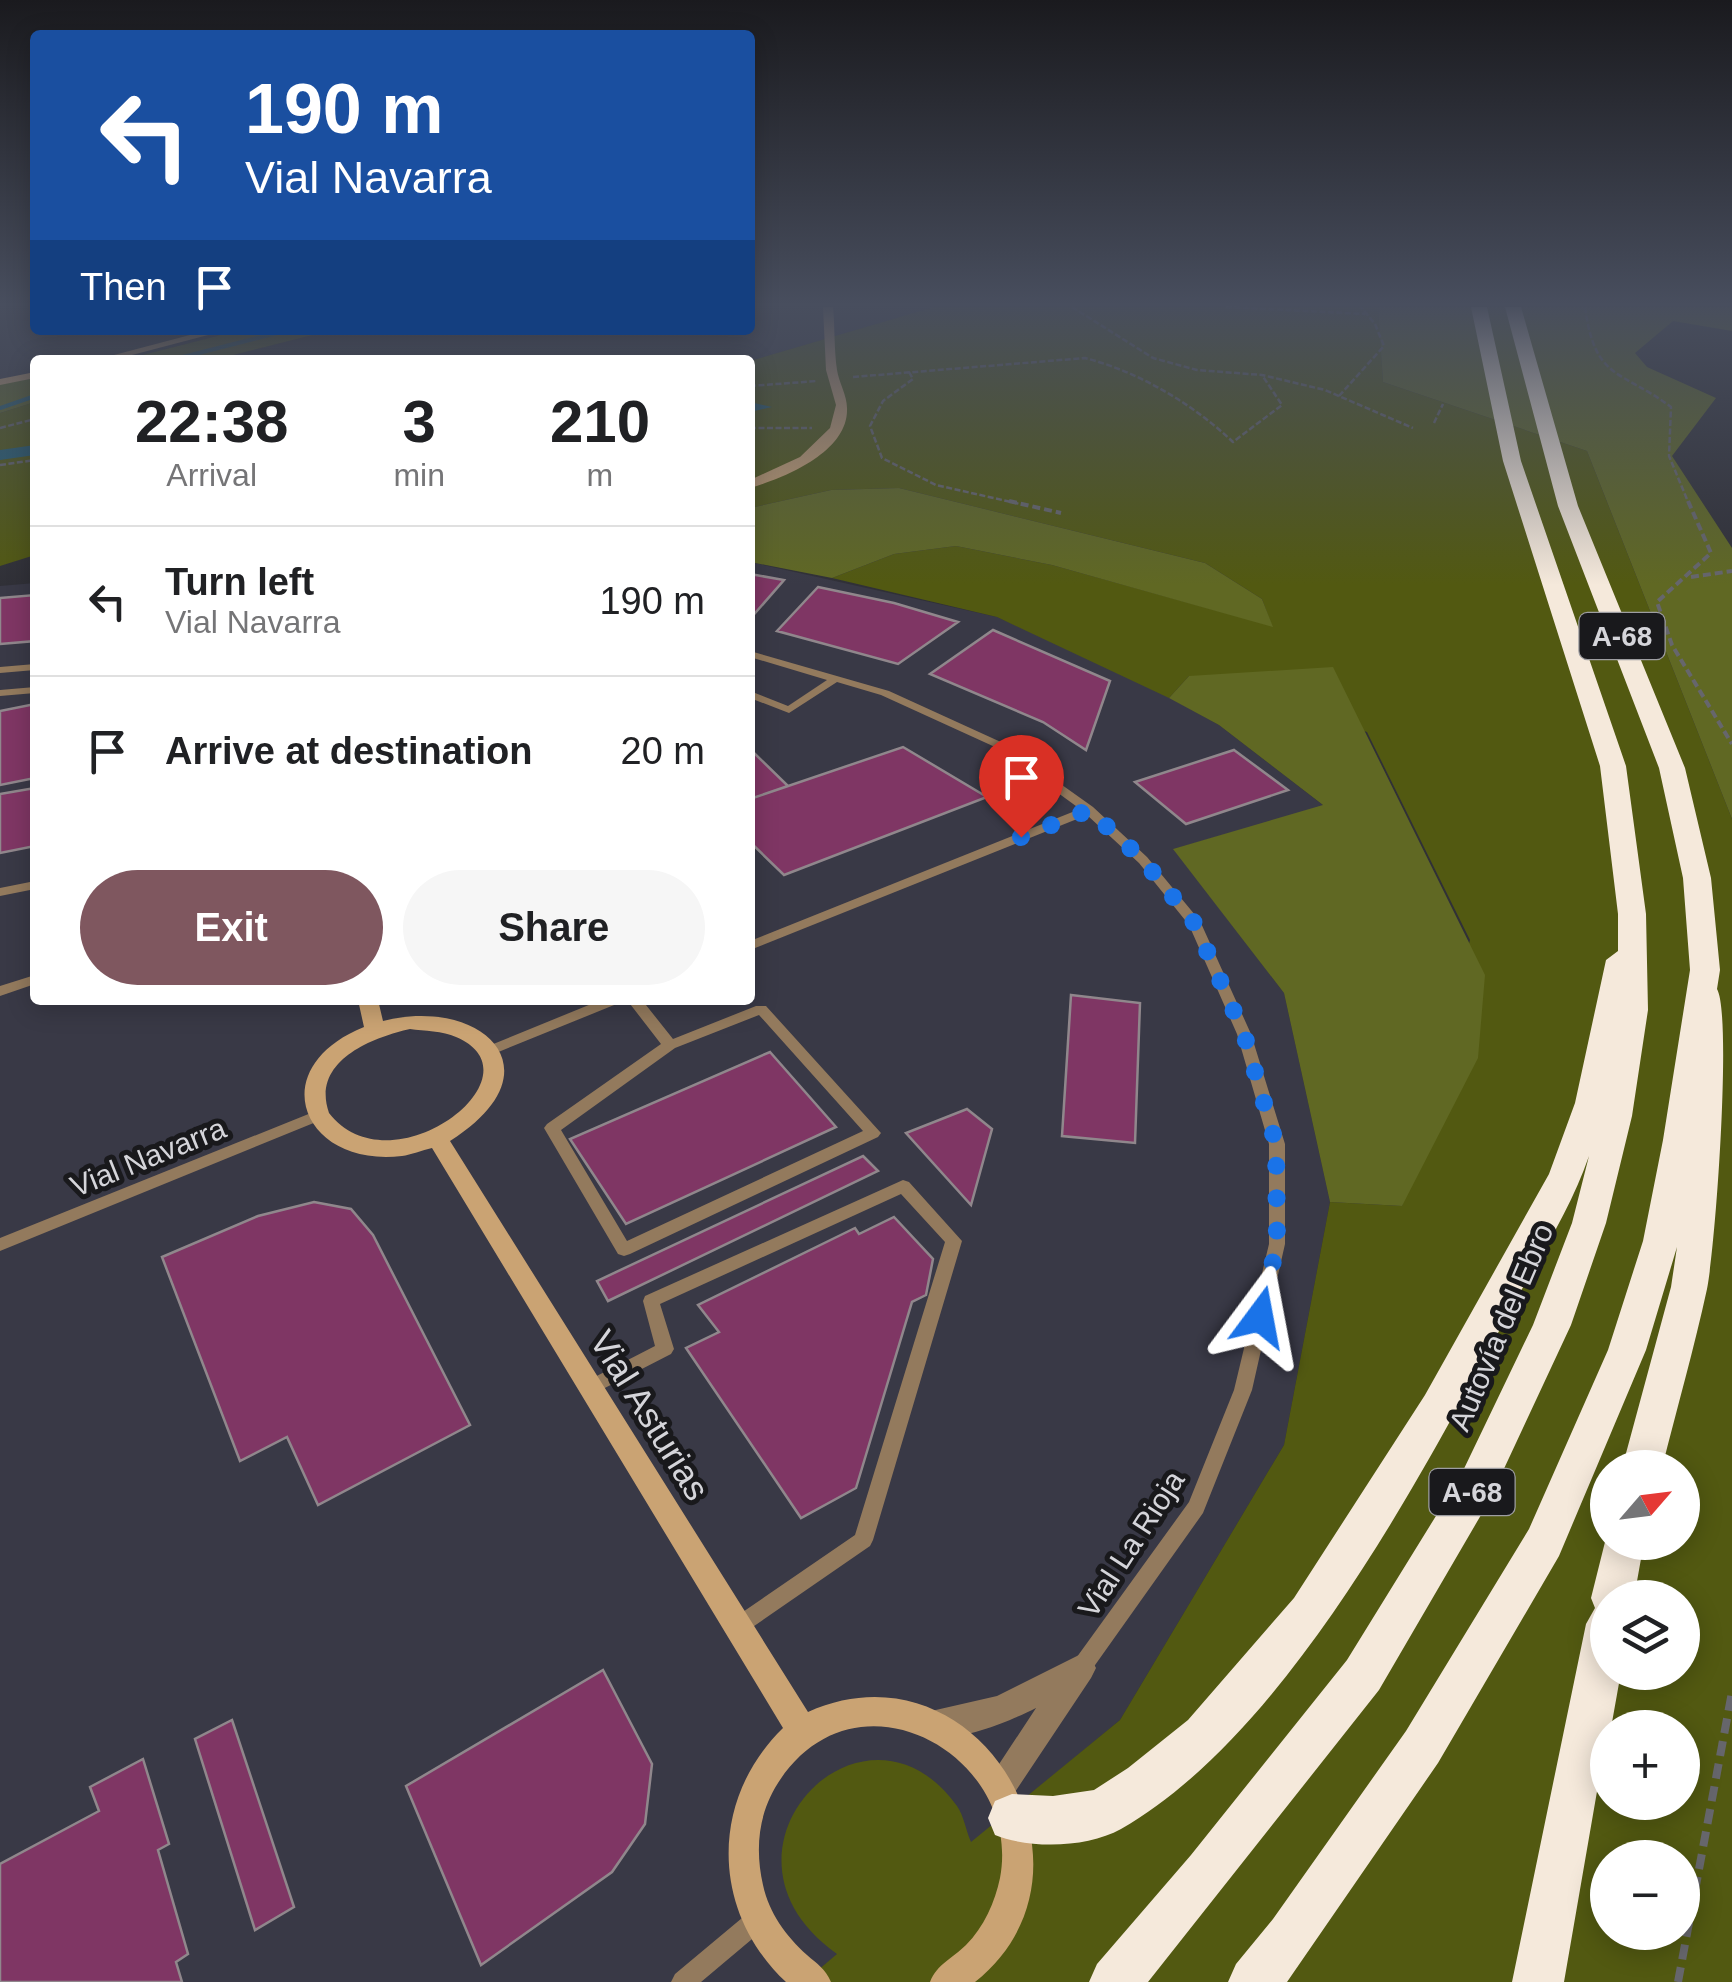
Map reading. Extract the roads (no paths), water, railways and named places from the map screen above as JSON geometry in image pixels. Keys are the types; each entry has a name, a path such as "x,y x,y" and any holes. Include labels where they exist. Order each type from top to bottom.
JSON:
{"highway":[{"name":"Autovía del Ebro","path":"1114,1982 1208,1872 1362,1675 1482,1474 1552,1325 1588,1223 1616,1116 1633,1010 1632,914 1614,766 1512,462 1499,399"},
{"name":"A-68","path":"1254,1982 1291,1937 1422,1748 1552,1525 1627,1350 1661,1241 1705,970 1697,878 1672,768 1568,506 1539,399"},
{"path":"1006,1802 1053,1820 1102,1813 1145,1785 1204,1736 1309,1612 1439,1407 1566,1174 1591,1103 1604,1028 1632,914"},
{"path":"1647,1450 1689,1287 1721,1058 1705,970"},
{"path":"1538,1982 1595,1690"}],"street":[{"path":"755,482 808,456 836,430 841,399"},
{"path":"369,1005 375,1030"},
{"path":"410,1022 444,1023 472,1032 490,1050 497,1072 490,1097 469,1120 437,1138 400,1148 364,1146 334,1135 316,1116 312,1092 322,1068 344,1046 375,1030 410,1022"},
{"name":"Vial Asturias","path":"437,1138 741,1625 802,1730"},
{"path":"938,1723 1001,1710 1081,1668"},
{"path":"1006,1802 1081,1668"},
{"path":"814,1982 786,1963 756,1920 742,1872 744,1821 756,1786 784,1747 802,1730 849,1712 894,1710 938,1723 972,1748 1006,1802 1016,1868 1008,1907 983,1952 947,1982"}],"lane":[{"name":"Vial La Rioja","path":"755,655 885,693 999,745 1089,810 1143,860 1195,924 1237,1018 1276,1144 1277,1244 1243,1390 1196,1507 1081,1668"},
{"path":"0,670 30,667"},
{"path":"755,696 789,710 836,678"},
{"path":"0,694 30,691"},
{"path":"755,944 1089,810"},
{"path":"0,892 30,886"},
{"path":"0,991 30,981"},
{"path":"490,1050 602,1005"},
{"path":"638,1005 670,1045"},
{"path":"761,1010 872,1133 624,1250 552,1128 670,1045 761,1010"},
{"name":"Vial Navarra","path":"0,1245 316,1116"},
{"path":"591,1387 665,1349 651,1301 903,1186 954,1241 863,1540 741,1625"},
{"path":"683,1982 756,1920"}],"waterway":[{"path":"0,408 25,399"},
{"path":"755,407 764,407"},
{"path":"0,455 30,451"}]}
